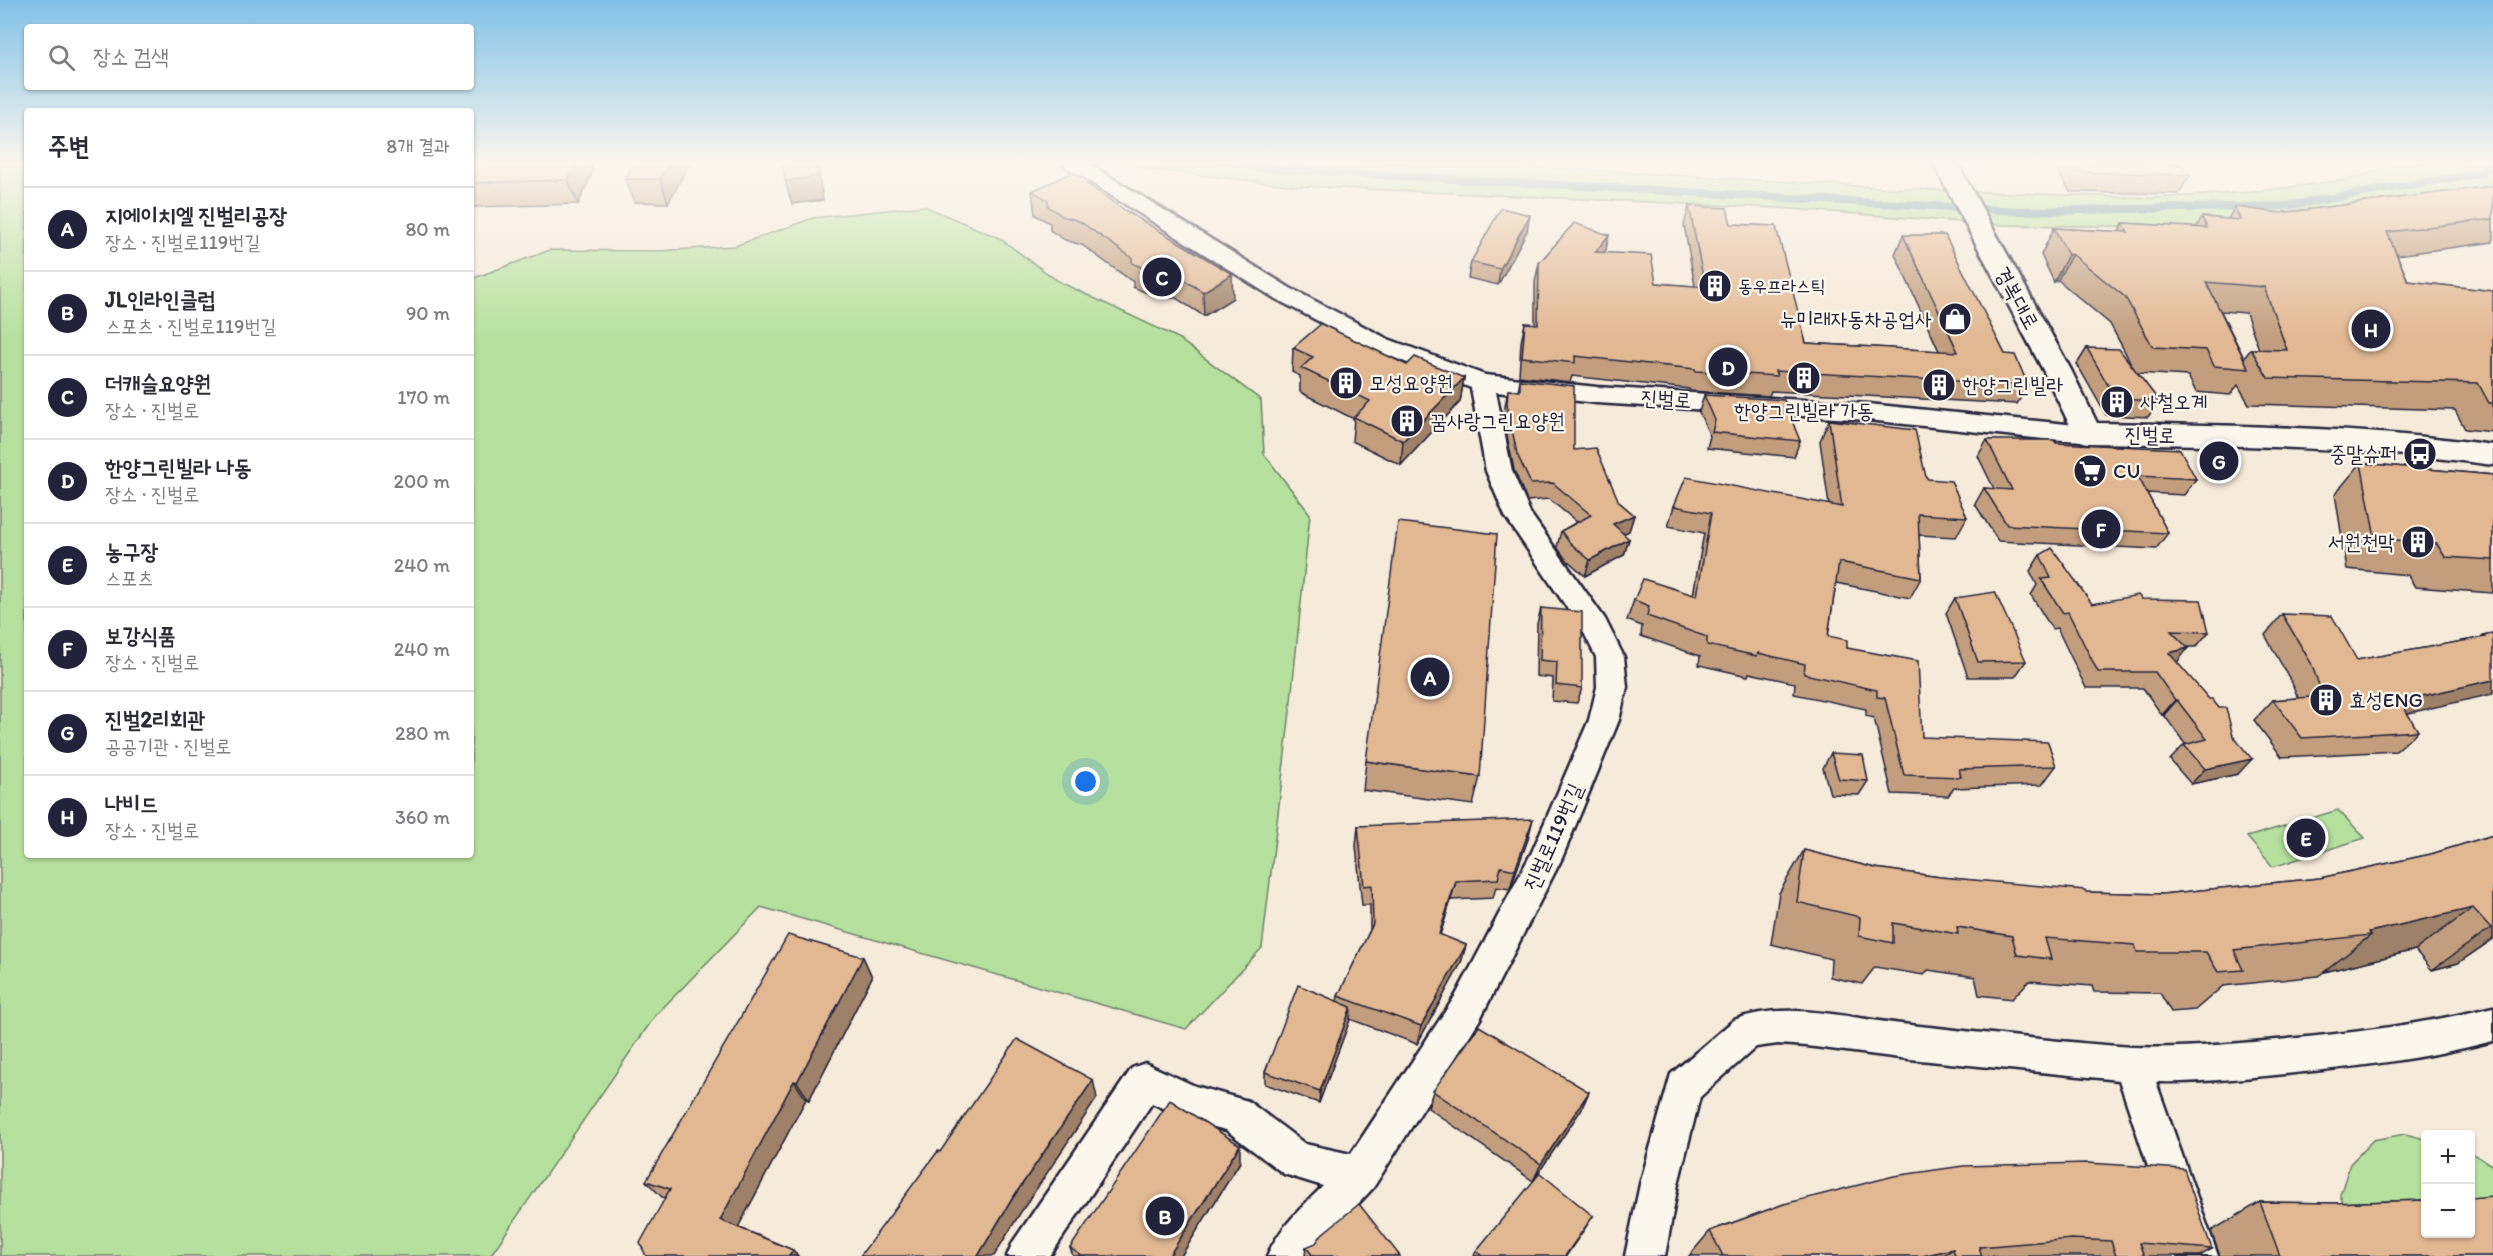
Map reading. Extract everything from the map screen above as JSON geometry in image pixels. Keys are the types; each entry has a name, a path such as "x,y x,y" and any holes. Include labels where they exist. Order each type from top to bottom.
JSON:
{"street":[{"name":"진벌로","path":"1167,222 1282,293 1380,344 1482,382 1597,395 1868,412 2044,431 2276,436 2414,444 2493,455"},
{"name":"경복대로","path":"1976,222 2057,370 2087,433"},
{"name":"진벌로119번길","path":"1287,1256 1311,1226 1360,1175 1468,1007 1546,858 1604,720 1612,687 1610,657 1595,627 1546,560 1518,516 1499,471 1482,382"},
{"path":"1646,1256 1659,1184 1684,1087 1747,1032 1778,1027 1807,1029 1900,1041 2132,1064 2191,1065 2343,1051 2447,1036 2493,1024"},
{"path":"2132,1064 2198,1256"},
{"path":"1027,1256 1145,1081 1191,1103 1235,1114 1297,1161 1360,1175"}],"green space":[{"path":"0,222 24,222 24,858 474,858 474,278 550,250 658,251 735,246 803,222 961,222 999,238 1058,281 1176,337 1261,400 1264,454 1310,514 1262,948 1186,1029 761,907 655,1016 490,1256 0,1256"},
{"path":"1956,222 2329,222 2184,227 2000,225"},
{"path":"2338,810 2365,838 2273,867 2247,837"},
{"path":"2405,1134 2421,1138 2421,1216 2351,1224 2340,1195 2350,1164 2373,1140"},
{"path":"2475,1155 2493,1166 2493,1209 2475,1211"}],"building":[{"path":"1080,222 1144,222 1232,274 1203,292 1175,274 1154,273 1132,263 1132,258"},
{"path":"1493,222 1526,222 1500,269 1471,262"},
{"path":"1692,222 1730,222 1731,224 1776,226 1806,343 1958,352 1903,235 1945,235 2005,354 2015,355 2028,385 1775,371 1777,376 1696,371 1695,369 1575,356 1575,363 1522,357 1525,323 1538,324 1539,263 1574,223 1609,235 1595,252 1651,255 1656,283 1705,287"},
{"path":"2204,222 2472,222 2387,232 2408,281 2493,291 2493,403 2489,403 2478,383 2268,378 2251,349 2287,350 2264,287 2206,282 2249,369 2214,366 2206,350 2153,347 2125,297 2072,254 2068,255 2054,228 2128,232 2123,223 2207,228"},
{"path":"1321,324 1407,365 1415,357 1464,378 1403,441 1354,417 1370,401 1301,368 1313,357 1293,348"},
{"path":"2087,348 2119,349 2159,401 2116,399"},
{"path":"1520,380 1574,386 1574,450 1596,448 1619,502 1634,515 1613,524 1629,539 1590,560 1569,542 1561,531 1591,515 1553,483 1531,484 1517,454 1507,404 1508,390 1520,391"},
{"path":"1704,395 1784,400 1800,441 1712,432 1715,420"},
{"path":"1829,420 1915,430 1926,477 1951,481 1967,517 1918,514 1921,578 1839,562 1828,636 1847,640 1847,648 1918,661 1922,737 2048,742 2056,766 1959,769 1961,777 1904,775 1885,698 1877,697 1877,690 1804,674 1805,664 1758,653 1757,656 1707,645 1707,637 1647,616 1649,606 1634,600 1643,579 1697,596 1711,513 1674,506 1686,477 1842,507"},
{"path":"1987,440 2054,440 2056,443 2180,449 2196,479 2138,476 2168,533 2007,525 1984,488 2012,490"},
{"path":"2361,463 2493,475 2493,560 2445,557 2437,544 2375,538"},
{"path":"1398,522 1497,534 1480,777 1366,761"},
{"path":"2052,548 2092,604 2138,595 2142,599 2201,600 2209,632 2171,631 2188,648 2169,653 2209,699 2212,699 2219,708 2226,708 2233,736 2252,759 2205,769 2184,745 2207,739 2155,672 2098,672 2068,612 2063,613 2041,579 2051,578 2040,555"},
{"path":"1995,592 2026,661 1978,662 1955,598"},
{"path":"1541,608 1582,612 1582,688 1556,685 1557,662 1540,660"},
{"path":"2282,614 2332,616 2357,660 2485,637 2483,635 2493,633 2493,680 2400,701 2418,731 2302,738 2273,700 2323,696 2311,663"},
{"path":"1831,753 1863,755 1868,781 1839,779"},
{"path":"1533,819 1515,870 1501,867 1498,879 1456,881 1439,934 1466,945 1421,1026 1338,996 1373,924 1372,885 1364,886 1358,826"},
{"path":"2493,835 2493,928 2473,908 2369,932 2371,935 2234,950 2243,970 2218,972 2206,952 2137,952 2135,945 2045,938 2051,959 2017,955 2012,936 1957,927 1958,934 1893,923 1893,943 1859,936 1860,917 1797,902 1804,850 1875,868 1940,877 2085,890 2086,892 2162,894 2320,878 2431,854"},
{"path":"788,935 863,957 720,1220 793,1250 789,1256 646,1256 640,1243 670,1189 646,1181"},
{"path":"1298,985 1351,1007 1320,1091 1265,1072"},
{"path":"1479,1026 1589,1092 1541,1164 1433,1091"},
{"path":"1017,1039 1093,1080 1012,1199 978,1256 860,1256 938,1151 940,1152"},
{"path":"1170,1100 1240,1145 1169,1256 1082,1256 1070,1248"},
{"path":"2087,1163 2184,1169 2212,1249 2139,1243 2144,1256 2116,1256 2111,1241 2072,1239 1979,1247 1982,1256 1955,1256 1953,1249 1922,1256 1723,1256 1710,1231 1784,1204 1894,1176 1963,1166"},
{"path":"1540,1173 1593,1216 1565,1256 1482,1256 1476,1251"},
{"path":"2493,1196 2493,1256 2280,1256 2260,1202 2333,1203 2421,1200 2421,1238 2475,1238 2475,1198"},
{"path":"1359,1204 1400,1256 1313,1256 1306,1247 1316,1243 1322,1234"}],"place":[{"name":"더캐슬요양원","path":"1162,277"},
{"name":"동우프라스틱","path":"1715,286"},
{"name":"뉴미래자동차공업사","path":"1955,319"},
{"name":"나비드","path":"2371,329"},
{"name":"한양그린빌라 나동","path":"1728,367"},
{"name":"한양그린빌라 가동","path":"1804,378"},
{"name":"모성요양원","path":"1346,383"},
{"name":"한양그린빌라","path":"1939,385"},
{"name":"사철오계","path":"2117,402"},
{"name":"꿈사랑그린요양원","path":"1407,421"},
{"name":"중말슈퍼","path":"2420,454"},
{"name":"진벌2리회관","path":"2219,461"},
{"name":"CU","path":"2090,471"},
{"name":"보강식품","path":"2101,529"},
{"name":"서원천막","path":"2418,542"},
{"name":"지에이치엘 진벌리공장","path":"1430,677"},
{"name":"효성ENG","path":"2326,700"},
{"name":"농구장","path":"2306,838"},
{"name":"JL인라인클럽","path":"1165,1216"}]}
